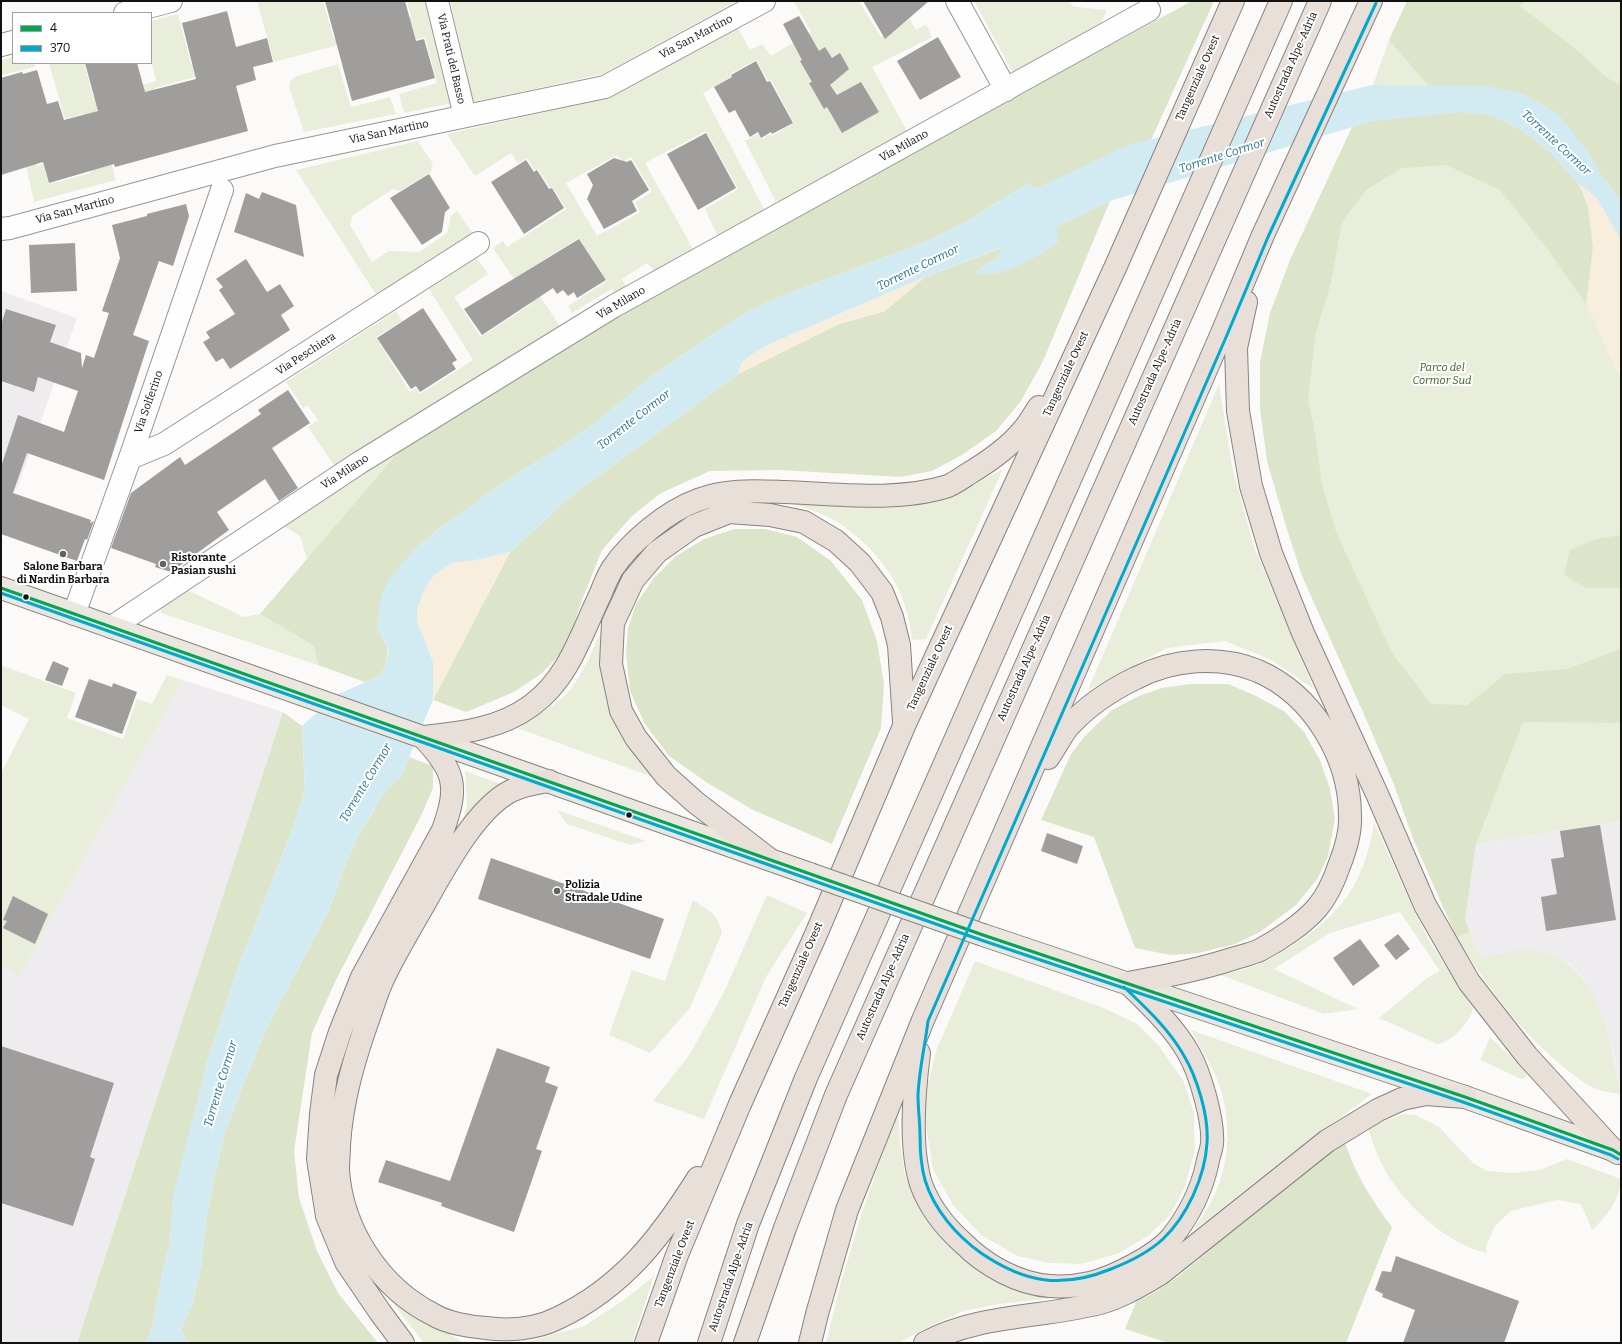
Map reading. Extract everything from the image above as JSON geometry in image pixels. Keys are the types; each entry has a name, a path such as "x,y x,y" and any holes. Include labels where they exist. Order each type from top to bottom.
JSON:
{"highway":[{"name":"Tangenziale Ovest","path":"646,1343 677,1255 740,1104 817,932 904,726 1115,268 1233,1"},
{"path":"810,1343 847,1210 923,1020 1222,333 1263,235 1371,2"},
{"name":"Autostrada Alpe-Adria","path":"745,1343 785,1228 836,1095 1317,6"},
{"name":"Autostrada Alpe-Adria","path":"709,1343 748,1224 806,1078 1277,10"},
{"path":"1263,235 1246,297 1236,348 1238,411 1251,486 1271,553 1303,633 1377,794 1425,905 1469,982 1527,1056 1618,1152"},
{"path":"421,736 461,733 486,727 510,718 531,706 548,691 566,667 612,569 631,546 668,516 697,500 743,491 883,496 919,493 950,485 1004,450 1024,429 1085,332"},
{"path":"769,859 695,802 666,776 636,738 620,711 611,664 613,623 634,580 657,552 694,526 730,512 770,515 804,522 836,541 860,563 882,592 892,617 900,645 904,726"},
{"path":"1003,835 1040,771 1068,728 1094,702 1151,670 1176,663 1208,661 1230,663 1258,671 1282,685 1299,699 1320,723 1337,753 1347,785 1350,817 1346,849 1333,882 1316,909 1292,930 1259,950 1221,963 1176,974 1128,983"},
{"path":"404,1343 380,1312 346,1262 327,1216 318,1159 321,1114 326,1075 340,1032 362,977 443,830 450,812 453,797 452,783 447,768 440,756 421,736"},
{"path":"549,780 527,784 510,791 490,806 466,835 426,900 384,976 358,1048 348,1081 341,1120 338,1169 343,1203 359,1240 376,1269 400,1294 435,1316 473,1327 500,1330 526,1328 555,1320 581,1306 621,1277 650,1247 672,1218 702,1172 740,1104"},
{"path":"923,1020 913,1095 915,1154 921,1184 934,1210 958,1239 974,1254 997,1268 1024,1281 1049,1286 1071,1286 1091,1282 1120,1272 1149,1256 1171,1238 1192,1207 1203,1183 1212,1143 1208,1109 1199,1075 1189,1053 1170,1028 1128,983"},
{"path":"925,1343 960,1329 993,1320 1101,1303 1130,1292 1160,1274 1327,1141 1378,1110 1402,1099 1426,1094 1465,1097"}],"main road":[{"path":"1,588 294,692 549,780 810,874 1465,1097 1618,1152"}],"street":[{"path":"129,12 171,1"},
{"name":"Via Prati del Basso","path":"437,1 464,116"},
{"name":"Via San Martino","path":"1,229 17,226 275,156 605,86 764,1"},
{"path":"957,1 1006,90"},
{"name":"Via Milano","path":"112,627 359,463 614,306 1149,10"},
{"path":"1,45 12,42"},
{"name":"Via Solferino","path":"74,614 130,458 222,190"},
{"name":"Via Peschiera","path":"130,458 164,444 478,244"}],"shaded area":[{"path":"1,291 77,318 17,489 1,484"},
{"path":"183,680 283,712 77,1343 1,1343 1,965 19,977"},
{"path":"1621,821 1621,1093 1612,1048 1603,1019 1584,979 1570,964 1528,950 1504,952 1481,958 1465,919 1476,844"}],"green space":[{"path":"257,1 323,1 334,39 411,17 407,1 428,1 453,103 404,113 399,94 437,83 425,37 381,50 376,35 274,62"},
{"path":"450,1 737,1 603,74 473,102"},
{"path":"794,1 859,1 881,37 910,19 916,30 926,24 932,37 872,67 907,131 780,202 775,200 745,141 758,134 761,139 771,134 772,136 794,123 771,80 768,81 756,60 730,74 731,77 703,93 765,211 718,237 705,209 738,189 706,131 645,163 694,251 655,272 647,263 622,279 627,288 615,293 612,289 572,313 568,306 607,281 579,238 524,272 561,328 335,467 308,427 318,420 308,406 303,408 286,382 396,311 402,321 376,337 410,392 416,388 420,394 473,360 429,289 477,258 488,274 454,297 481,337 531,304 493,248 503,241 507,247 566,209 552,186 550,188 538,169 535,171 527,158 518,164 511,153 475,176 447,134 607,98 738,28 750,50 762,44 771,56 811,32","holes":["617,155 622,162 631,157 652,192 635,202 640,212 597,236 566,183"]},
{"path":"974,1 1069,1 1073,6 1077,7 1107,10 1101,23 1013,73"},
{"path":"1192,1 1214,1 1151,140 1128,146 1036,189 1029,183 964,223 923,243 769,301 737,318 656,373 595,423 494,489 435,532 412,552 377,628 385,641 388,651 387,661 382,675 365,682 318,665 314,646 260,614 405,444 650,294"},
{"path":"1407,1 1525,1 1520,6 1578,51 1606,77 1621,86 1621,200 1599,172 1586,149 1486,86 1429,86 1389,40"},
{"name":"Parco del Cormor Sud","path":"1409,1 1621,1 1621,821 1476,844 1476,842 1474,842 1462,919 1468,932 1470,932 1481,958 1499,953 1523,950 1553,955 1571,967 1586,983 1597,1003 1606,1026 1621,1094 1603,1091 1587,1084 1571,1073 1537,1043 1493,992 1456,936 1457,935 1438,892 1272,313 1373,85 1389,40 1391,42"},
{"path":"178,14 191,64 220,57 224,69 155,88 156,94 96,111 116,180 34,202 25,161 33,154 37,166 43,164 49,184 91,173 78,130 87,128 83,114 65,119 49,64 84,64 94,99 156,81 152,64 152,21"},
{"path":"12,57 12,64 34,64 35,67 1,75 1,60"},
{"path":"338,64 351,107 390,97 396,114 304,132 289,87 291,80 297,76"},
{"path":"1459,112 1486,114 1519,129 1549,152 1575,179 1584,194 1589,208 1592,232 1592,261 1586,304 1549,251 1500,190 1446,165 1402,168 1366,190 1342,222 1331,283 1316,332 1308,399 1314,427 1322,484 1336,532 1392,653 1431,704 1468,705 1505,674 1567,669 1621,649 1621,723 1523,722 1476,844 1465,919 1470,932 1456,936 1413,839 1393,782 1302,576 1267,461 1260,409 1260,362 1270,313 1290,260 1352,127 1372,121"},
{"path":"418,141 433,164 431,172 400,191 393,189 353,215 350,225 372,262 389,251 419,252 447,233 451,216 457,211 473,234 377,296 296,170"},
{"path":"1110,201 1043,361 1021,401 996,431 962,455 932,471 900,477 780,470 710,471 661,493 632,516 602,550 582,600 566,648 541,674 512,693 466,712 433,700 510,552 571,496 738,374 839,324 885,311 925,277 1001,248 999,258 986,264 976,272 1057,226"},
{"path":"1219,384 1232,466 1254,547 1314,689 1271,660 1225,641 1167,648 1088,690"},
{"path":"405,444 307,559 300,536 279,523"},
{"path":"1003,469 926,639 912,640 906,608 900,593 885,566 864,543 836,521 811,510 784,502 870,507 947,496 975,484"},
{"path":"734,529 765,529 797,537 831,561 862,600 877,641 884,684 881,728 832,844 753,810 706,782 669,756 645,724 630,691 626,653 628,628 636,604 654,578 676,556 704,539"},
{"path":"1621,535 1621,588 1586,588 1564,575 1570,550 1596,539"},
{"path":"183,588 244,617 260,614 314,646 318,665 161,613 160,604"},
{"path":"602,630 603,671 661,780 517,728 554,705 573,686 584,668"},
{"path":"1,665 76,693 67,718 123,739 137,699 152,704 167,675 183,680 19,977 1,965 1,773 29,719 1,705"},
{"path":"1190,684 1228,684 1254,695 1284,711 1304,732 1320,760 1330,789 1335,819 1328,856 1318,878 1296,905 1260,932 1235,944 1198,953 1171,955 1135,948 1094,837 1041,820 1071,754 1085,736 1112,710 1139,696 1162,688"},
{"path":"283,712 302,726 305,789 294,825 238,968 207,1063 173,1200 170,1242 161,1279 153,1325 146,1343 77,1343"},
{"path":"409,757 433,766 433,788 422,814 336,980 312,1033 294,1151 299,1198 317,1251 338,1293 378,1343 193,1343 187,1341 181,1330 193,1302 201,1265 206,1222 213,1183 224,1135 267,1027 329,910 344,868 357,838 386,790 401,776"},
{"path":"465,771 501,784 480,800 463,820 467,804"},
{"path":"557,810 646,841 630,845 567,824"},
{"path":"1374,822 1413,909 1431,944 1473,1009 1464,1026 1454,1036 1437,1044 1379,1018 1427,978 1440,971 1400,912 1330,933 1274,969 1358,1009 1324,1014 1221,975 1254,966 1282,952 1310,933 1336,910 1346,898 1361,870 1369,846"},
{"path":"767,895 807,913 766,977 704,1119 653,1101 690,1054 725,990"},
{"path":"693,900 715,916 722,933 690,1008 650,1053 609,1035 632,970 665,981"},
{"path":"975,961 1104,1008 1137,1024 1159,1046 1183,1080 1194,1113 1195,1150 1185,1187 1170,1215 1148,1236 1117,1254 1081,1264 1050,1263 1018,1256 981,1235 953,1205 933,1169 926,1127 926,1092 936,1051"},
{"path":"1191,1030 1372,1094 1279,1163 1192,1232 1217,1190 1223,1171 1227,1145 1227,1118 1217,1079"},
{"path":"1490,1037 1525,1070 1527,1074 1526,1077 1521,1079 1480,1060"},
{"path":"898,1110 900,1142 905,1175 918,1205 934,1230 964,1259 992,1277 1063,1297 999,1304 964,1311 934,1324 898,1343 826,1343 841,1282 862,1213"},
{"path":"1404,1114 1415,1115 1439,1127 1473,1163 1487,1171 1512,1173 1540,1170 1567,1159 1621,1179 1616,1200 1612,1207 1592,1230 1581,1204 1557,1200 1511,1211 1495,1226 1486,1246 1487,1253 1472,1249 1443,1233 1429,1222 1394,1185 1383,1167 1368,1129 1381,1122"},
{"path":"1345,1142 1349,1154 1365,1187 1392,1227 1346,1343 1168,1343 1125,1329 1136,1302 1157,1291 1179,1276 1307,1168"},
{"path":"654,1276 632,1343 522,1343 584,1326 624,1300"},
{"path":"382,1290 462,1342 485,1343 424,1343"}],"sand":[{"path":"1579,184 1597,198 1621,240 1621,380 1586,304 1593,247 1588,207"},
{"path":"925,277 885,311 839,324 738,374 741,363 755,352 772,343"},
{"path":"510,552 433,700 433,662 417,621 417,610 423,592 434,575 452,563 476,560"}],"water":[{"name":"Torrente Cormor","path":"1372,85 1486,86 1524,94 1558,114 1586,149 1599,172 1621,200 1621,240 1597,198 1579,184 1547,149 1532,137 1508,122 1488,115 1459,112 1372,121 1110,201 1057,226 1058,243 1018,266 994,273 984,274 975,272 986,264 999,258 1000,248 925,277 772,343 755,352 741,363 738,374 571,496 510,552 476,560 452,563 434,575 423,592 417,610 417,621 433,662 433,700 401,776 386,790 357,838 344,868 329,910 267,1027 224,1135 213,1183 206,1222 201,1265 193,1302 181,1330 187,1341 193,1343 146,1343 153,1325 161,1279 170,1242 173,1195 207,1063 238,968 294,825 305,789 302,726 336,695 382,675 389,653 386,643 377,628 381,596 390,578 412,552 435,532 494,489 595,423 656,373 737,318 769,301 923,243 964,223 1029,183 1036,189 1128,145"}],"building":[{"path":"325,1 405,1 416,41 424,39 435,78 352,101"},
{"path":"863,1 929,1 885,39"},
{"path":"227,11 236,47 267,38 273,62 253,67 256,80 236,86 248,131 115,167 114,164 49,183 43,162 1,175 1,78 22,72 23,74 37,70 47,104 58,101 64,120 98,111 85,64 137,64 145,92 196,79 182,23"},
{"path":"799,16 819,51 825,47 832,58 840,53 849,69 830,85 837,95 861,82 879,112 842,133 827,107 824,109 809,83 812,82 800,61 802,60 783,24"},
{"path":"938,37 961,77 920,100 897,61"},
{"path":"756,61 767,82 770,81 793,123 761,138 758,132 750,137 735,110 729,113 714,87 732,77 731,75"},
{"path":"706,133 736,188 698,210 667,154"},
{"path":"614,158 627,162 631,160 649,190 632,201 637,211 604,229 587,199 593,185 587,174"},
{"path":"526,160 534,172 537,170 549,189 552,188 564,208 524,234 491,182"},
{"path":"429,174 450,208 445,212 442,232 422,245 390,198"},
{"path":"262,192 296,205 304,257 234,232 246,193 259,199"},
{"path":"186,204 189,216 173,266 159,261 133,335 149,341 104,480 27,453 13,493 91,520 90,523 94,521 87,540 85,539 77,561 1,534 1,467 18,415 64,432 78,391 38,377 34,392 1,381 1,325 6,309 56,325 50,342 81,353 82,368 86,355 94,358 109,313 102,311 120,258 112,225"},
{"path":"579,239 606,280 577,298 574,292 568,296 563,290 557,294 553,288 482,335 464,309"},
{"path":"75,243 77,291 31,293 29,245"},
{"path":"246,259 267,292 280,284 294,306 281,315 290,330 230,369 223,358 216,362 203,342 210,338 206,332 235,314 219,290 223,287 216,279"},
{"path":"423,308 457,360 452,363 456,369 420,392 416,386 411,389 377,338"},
{"path":"288,390 310,423 272,448 298,488 279,501 265,479 217,512 229,530 171,572 155,567 156,564 111,548 131,493 180,457 185,465 261,414 258,410"},
{"path":"53,661 69,668 62,686 45,680"},
{"path":"89,679 112,687 113,683 137,692 122,734 75,717"},
{"path":"1600,825 1616,920 1546,931 1541,897 1557,894 1551,859 1564,857 1560,831"},
{"path":"1047,833 1083,846 1077,864 1041,851"},
{"path":"491,858 664,919 650,959 478,899"},
{"path":"13,896 48,914 35,944 3,928 7,921 3,920"},
{"path":"1398,934 1410,949 1396,960 1384,945"},
{"path":"1360,939 1380,966 1353,986 1333,958"},
{"path":"1,1046 114,1083 90,1157 95,1159 73,1226 1,1203"},
{"path":"497,1048 550,1067 545,1082 558,1087 536,1149 542,1151 514,1232 441,1206 442,1203 378,1182 386,1160 450,1181"},
{"path":"1396,1256 1519,1301 1504,1343 1403,1343 1415,1310 1382,1297 1383,1294 1375,1290 1382,1271 1391,1272"}],"transit line":[{"name":"370","path":"1124,987 1156,1018 1170,1035 1183,1054 1193,1074 1204,1109 1207,1132 1206,1156 1199,1182 1187,1207 1172,1230 1145,1253 1111,1269 1076,1279 1060,1281 1029,1277 997,1263 963,1239 940,1212 929,1191 925,1180 921,1153 918,1095 928,1021 1227,335 1268,237 1376,3"},
{"name":"4","path":"1,588 983,935 1465,1097 1613,1150 1621,1155"},
{"name":"370","path":"1,593 981,940 1463,1102 1611,1155 1618,1159"}],"place":[{"name":"Salone Barbara di Nardin Barbara","path":"63,554"},
{"name":"Ristorante Pasian sushi","path":"163,564"},
{"name":"Polizia Stradale Udine","path":"557,891"}]}
